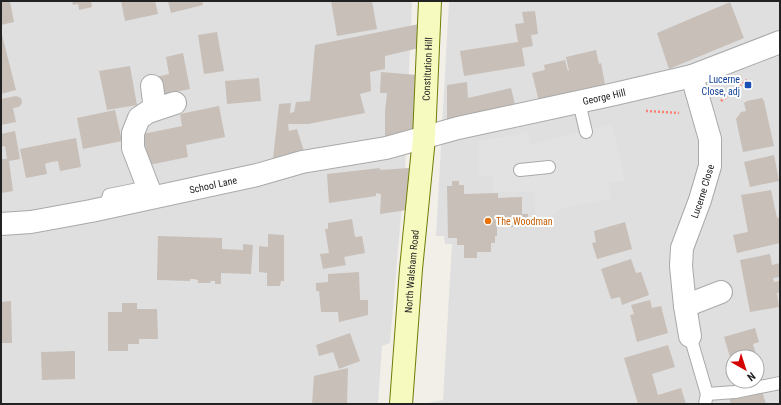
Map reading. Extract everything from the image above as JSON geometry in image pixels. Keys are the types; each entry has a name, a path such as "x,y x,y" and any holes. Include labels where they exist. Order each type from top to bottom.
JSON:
{"main road":[{"name":"Constitution Hill","path":"424,138 430,1"},
{"name":"North Walsham Road","path":"401,404 411,269 424,138"}],"street":[{"name":"George Hill","path":"424,138 458,128 692,76 780,42"},
{"name":"Lucerne Close","path":"690,336 681,266 682,248 700,200 710,166 710,139 692,76"},
{"path":"148,187 133,148 134,133 140,118 148,112 165,106 152,86"},
{"name":"School Lane","path":"1,224 31,222 105,208 257,175 302,162 386,148 424,138"},
{"path":"685,306 721,292"}],"lane":[{"path":"579,102 586,132"},
{"path":"520,170 549,166"},
{"path":"105,208 108,195 200,176 208,186"},
{"path":"690,336 706,399 780,383"}],"shaded area":[{"path":"1,1 412,1 405,169 390,343 382,346 378,404 1,404"},
{"path":"449,1 780,1 780,404 423,404 443,400 452,244 445,244 444,236 436,236"},
{"path":"612,124 625,180 608,183 611,199 565,207 537,225 534,192 493,192 494,176 478,176 479,141 528,132 531,145"}],"building":[{"path":"1,1 10,1 14,22 1,25"},
{"path":"72,1 91,1 92,7 79,10 78,4 73,5"},
{"path":"121,1 155,1 158,14 125,21"},
{"path":"168,1 202,1 203,5 171,13"},
{"path":"331,1 372,1 377,29 337,36"},
{"path":"730,2 744,38 669,69 657,33"},
{"path":"535,11 538,34 531,35 533,46 522,48 525,66 464,76 460,51 518,42 515,24 524,23 522,12"},
{"path":"419,24 419,48 385,56 385,69 370,72 371,91 360,94 365,113 308,124 288,124 289,131 297,129 304,151 273,159 279,104 291,103 290,113 294,112 296,102 310,101 315,45"},
{"path":"1,31 16,90 1,94"},
{"path":"217,32 224,71 204,74 198,35"},
{"path":"596,50 599,64 601,63 606,90 540,106 532,73 545,70 544,65 565,60 569,71 566,57"},
{"path":"183,53 190,89 160,95 156,77 169,74 166,57"},
{"path":"130,66 137,105 107,110 99,71"},
{"path":"381,72 417,75 413,132 385,138 387,93 380,93"},
{"path":"259,78 261,101 227,104 225,81"},
{"path":"467,82 468,98 511,88 516,109 447,121 447,85"},
{"path":"16,96 21,98 22,103 19,107 13,108 16,122 1,125 1,99"},
{"path":"762,98 764,101 774,146 743,152 736,119 741,112 746,111 744,103"},
{"path":"219,106 225,137 186,145 188,157 149,165 143,134 182,126 180,114"},
{"path":"115,110 122,141 83,149 77,118"},
{"path":"15,131 20,159 9,161 13,191 1,193 1,159 7,159 5,146 1,147 1,134"},
{"path":"76,138 81,167 60,171 58,161 51,162 45,164 47,174 26,178 20,149"},
{"path":"774,155 779,181 750,187 744,162"},
{"path":"380,168 380,170 409,168 407,210 380,214 381,194 376,193 376,196 329,203 327,174"},
{"name":"The Woodman","path":"452,181 459,181 459,185 464,185 464,194 498,193 498,198 522,197 522,214 528,214 528,227 497,227 495,243 491,243 491,252 477,252 477,258 464,258 464,245 457,245 457,238 448,238 447,186 452,186"},
{"path":"771,190 777,218 780,217 780,243 737,253 733,235 748,232 741,195"},
{"path":"352,219 355,237 362,236 365,253 344,257 346,265 323,269 320,254 329,253 325,229 328,229 328,223"},
{"path":"625,222 632,249 597,259 592,243 596,242 594,231"},
{"path":"268,234 284,235 284,281 281,281 280,286 267,286 267,273 259,272 259,246 268,247"},
{"path":"158,236 222,238 222,249 243,250 243,244 253,245 251,274 221,273 221,284 215,284 215,281 211,281 210,283 198,283 198,280 194,279 190,279 190,281 157,280"},
{"path":"770,254 772,265 780,263 780,277 773,278 774,282 780,281 780,292 777,293 779,307 750,312 740,260"},
{"path":"631,259 636,273 641,272 649,295 622,305 620,297 611,299 601,269"},
{"path":"359,272 360,300 368,300 368,315 339,322 338,312 321,312 319,291 316,291 316,283 328,282 328,274"},
{"path":"650,300 652,308 661,306 668,333 637,342 630,315 634,314 631,305"},
{"path":"11,301 12,343 1,343 1,302"},
{"path":"122,303 137,303 137,309 157,309 158,339 139,339 139,344 128,344 128,351 108,351 108,312 122,312"},
{"path":"755,328 759,342 753,344 755,349 728,349 724,337"},
{"path":"350,333 360,361 339,369 333,352 319,356 316,345"},
{"path":"668,345 675,367 652,374 658,395 681,388 686,404 638,404 624,358"},
{"path":"75,351 75,379 42,380 41,352"},
{"path":"348,368 347,404 312,404 314,376"},
{"path":"762,391 766,404 731,404 729,399"}],"place":[{"name":"Lucerne Close, adj","path":"748,85"},
{"name":"The Woodman","path":"488,221"}]}
